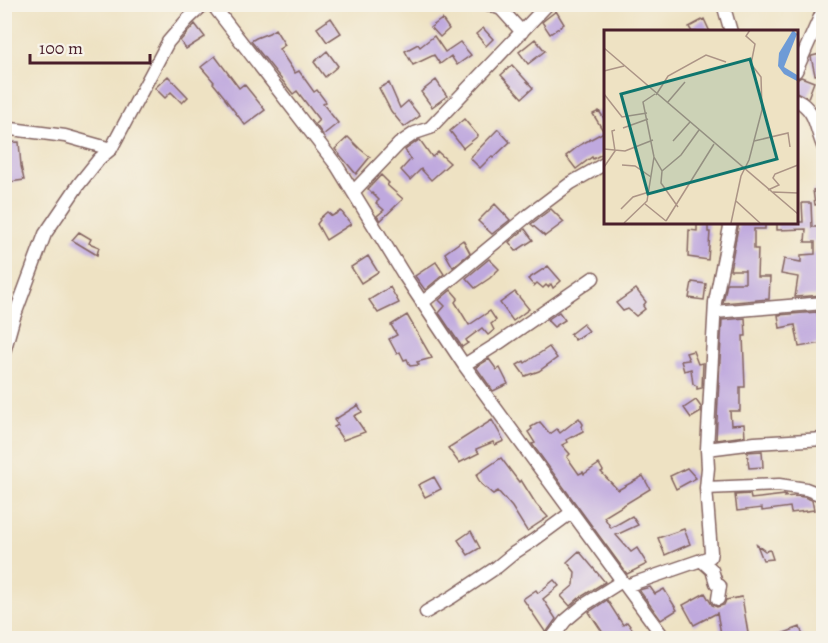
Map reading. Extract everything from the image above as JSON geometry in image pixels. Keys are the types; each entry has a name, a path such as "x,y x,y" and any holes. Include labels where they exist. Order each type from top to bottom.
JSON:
{"street":[{"path":"4,352 13,320 45,234 79,184 99,159 111,149 168,42 204,4"},
{"path":"212,4 337,166 422,303 464,365 664,639"},
{"path":"488,4 501,9 522,32"},
{"path":"352,192 399,144 415,133 430,128 548,4"},
{"path":"723,4 730,30"},
{"path":"798,66 823,8"},
{"path":"798,101 807,106 824,148"},
{"path":"4,128 65,136 111,149"},
{"path":"422,303 530,214 571,183 604,164"},
{"path":"552,639 565,621 584,604 624,583 710,556 706,488 715,302 731,224"},
{"path":"464,365 593,278"},
{"path":"715,312 824,303"},
{"path":"707,449 755,443 824,439"},
{"path":"706,488 779,485 806,489 824,496"},
{"path":"426,612 498,567 572,512"},
{"path":"701,560 712,570 716,583 720,586 718,599"}],"building":[{"path":"556,11 564,24 550,34 542,22"},
{"path":"331,18 341,33 327,42 317,28"},
{"path":"442,19 449,29 440,37 431,27"},
{"path":"704,19 709,30 691,30 689,27"},
{"path":"195,24 205,37 186,49 180,41"},
{"path":"483,28 493,39 486,46 476,34"},
{"path":"275,29 285,45 279,49 295,73 299,71 314,92 317,90 326,102 323,104 338,123 323,135 315,124 319,120 297,91 293,94 251,41"},
{"path":"434,36 445,52 460,42 471,55 457,65 451,56 440,64 434,55 413,65 405,51 418,44 420,47"},
{"path":"535,39 545,51 528,64 519,52"},
{"path":"327,51 338,66 325,77 314,62"},
{"path":"824,53 824,74 815,75 811,57"},
{"path":"215,56 239,88 244,84 265,110 245,125 201,67"},
{"path":"512,65 533,88 522,98 501,75"},
{"path":"168,76 188,97 182,103 171,92 165,98 155,88"},
{"path":"801,77 814,82 808,98 798,93 798,79"},
{"path":"436,80 447,96 432,107 421,92"},
{"path":"389,83 400,108 408,101 420,116 404,127 391,111 379,88"},
{"path":"599,111 604,118 604,132 593,114"},
{"path":"464,119 478,136 463,148 450,131"},
{"path":"498,129 510,142 480,168 470,158"},
{"path":"604,132 604,153 593,159 592,157 576,169 566,156 580,145"},
{"path":"348,137 370,157 356,174 335,149"},
{"path":"419,140 432,157 438,152 450,163 431,180 421,169 410,180 401,170 411,159 405,150"},
{"path":"19,142 24,180 10,182 7,163 4,163 4,143"},
{"path":"381,175 389,183 387,185 403,199 380,221 377,216 384,210 376,203 379,200 368,189"},
{"path":"824,189 824,204 815,205 813,190"},
{"path":"802,203 811,203 812,227 824,227 824,295 795,297 798,277 781,274 784,259 801,262 801,255 815,254 815,242 805,242 806,229 777,230 777,224 803,222"},
{"path":"495,204 510,220 492,234 478,221"},
{"path":"551,209 564,222 545,236 531,224"},
{"path":"341,211 351,224 326,240 317,224 319,219 327,212 332,216"},
{"path":"697,224 708,224 708,232 710,232 708,260 688,257 689,230 697,231"},
{"path":"739,224 765,224 765,229 754,229 754,249 758,249 757,277 770,277 769,299 723,303 727,283 745,283 745,270 730,270"},
{"path":"525,229 533,240 516,251 509,242"},
{"path":"79,232 91,239 89,243 99,247 97,255 72,240"},
{"path":"463,240 470,253 453,267 445,253"},
{"path":"368,256 378,272 361,283 351,267"},
{"path":"489,259 499,269 475,288 466,278"},
{"path":"436,262 444,274 425,290 415,276"},
{"path":"548,266 561,281 553,288 551,284 543,288 537,283 534,286 528,279"},
{"path":"692,282 706,284 704,300 689,298"},
{"path":"390,287 399,303 378,313 369,300"},
{"path":"636,289 646,302 643,306 645,309 636,316 628,309 623,311 616,303"},
{"path":"451,290 458,298 455,302 469,325 490,311 496,320 491,324 494,330 488,335 482,328 466,340 468,343 462,347 439,313 445,306 439,300"},
{"path":"515,292 529,309 513,321 500,303"},
{"path":"559,312 565,320 554,327 547,320"},
{"path":"817,312 822,343 799,347 795,325 780,328 778,315"},
{"path":"407,315 432,358 417,362 419,365 410,366 400,352 397,354 389,339 397,335 391,325"},
{"path":"745,318 746,336 743,336 745,387 740,387 740,411 730,411 731,425 744,424 745,436 716,440 722,320"},
{"path":"583,324 589,331 575,340 570,334"},
{"path":"549,347 557,358 539,371 525,376 517,365 524,361 525,363"},
{"path":"693,351 698,364 703,363 702,388 697,389 697,386 693,384 691,369 684,371 681,361 689,360 686,353"},
{"path":"489,359 497,370 500,368 508,384 493,391 476,367"},
{"path":"696,400 701,407 701,412 691,418 684,408"},
{"path":"358,405 362,412 354,416 365,432 343,440 334,427 338,425 334,420"},
{"path":"579,418 583,424 583,431 566,440 568,442 562,445 570,454 567,457 579,474 583,472 584,474 599,464 603,471 601,472 618,490 643,476 650,489 604,517 611,528 632,516 638,525 616,535 631,552 637,548 647,564 627,574 532,444 535,443 528,432 532,429 531,427 540,422 550,434 557,429 560,433"},
{"path":"492,420 504,441 495,445 493,442 476,449 479,453 459,463 448,448"},
{"path":"762,451 763,467 749,468 747,452"},
{"path":"501,458 519,482 521,480 536,504 548,517 527,531 512,507 498,491 493,494 481,484 476,475"},
{"path":"687,468 696,478 676,489 670,476"},
{"path":"434,477 441,489 425,497 418,485"},
{"path":"750,494 751,499 785,495 784,497 804,497 812,500 814,510 791,513 790,507 762,511 762,508 737,511 735,495"},
{"path":"684,529 690,544 665,555 658,538"},
{"path":"471,531 480,548 468,555 458,540"},
{"path":"757,545 765,551 770,550 773,559 763,560"},
{"path":"579,551 605,582 570,606 561,596 574,585 575,572 567,562"},
{"path":"554,580 559,586 543,599 556,619 546,633 523,599 536,590 538,593"},
{"path":"650,587 655,594 664,589 677,610 661,620 639,590"},
{"path":"705,593 712,605 717,607 724,605 726,600 742,597 749,639 722,639 717,613 694,625 683,605"},
{"path":"607,600 623,625 627,622 640,639 611,639 608,634 605,636 589,612"},
{"path":"800,627 804,639 771,639 771,638"}]}
